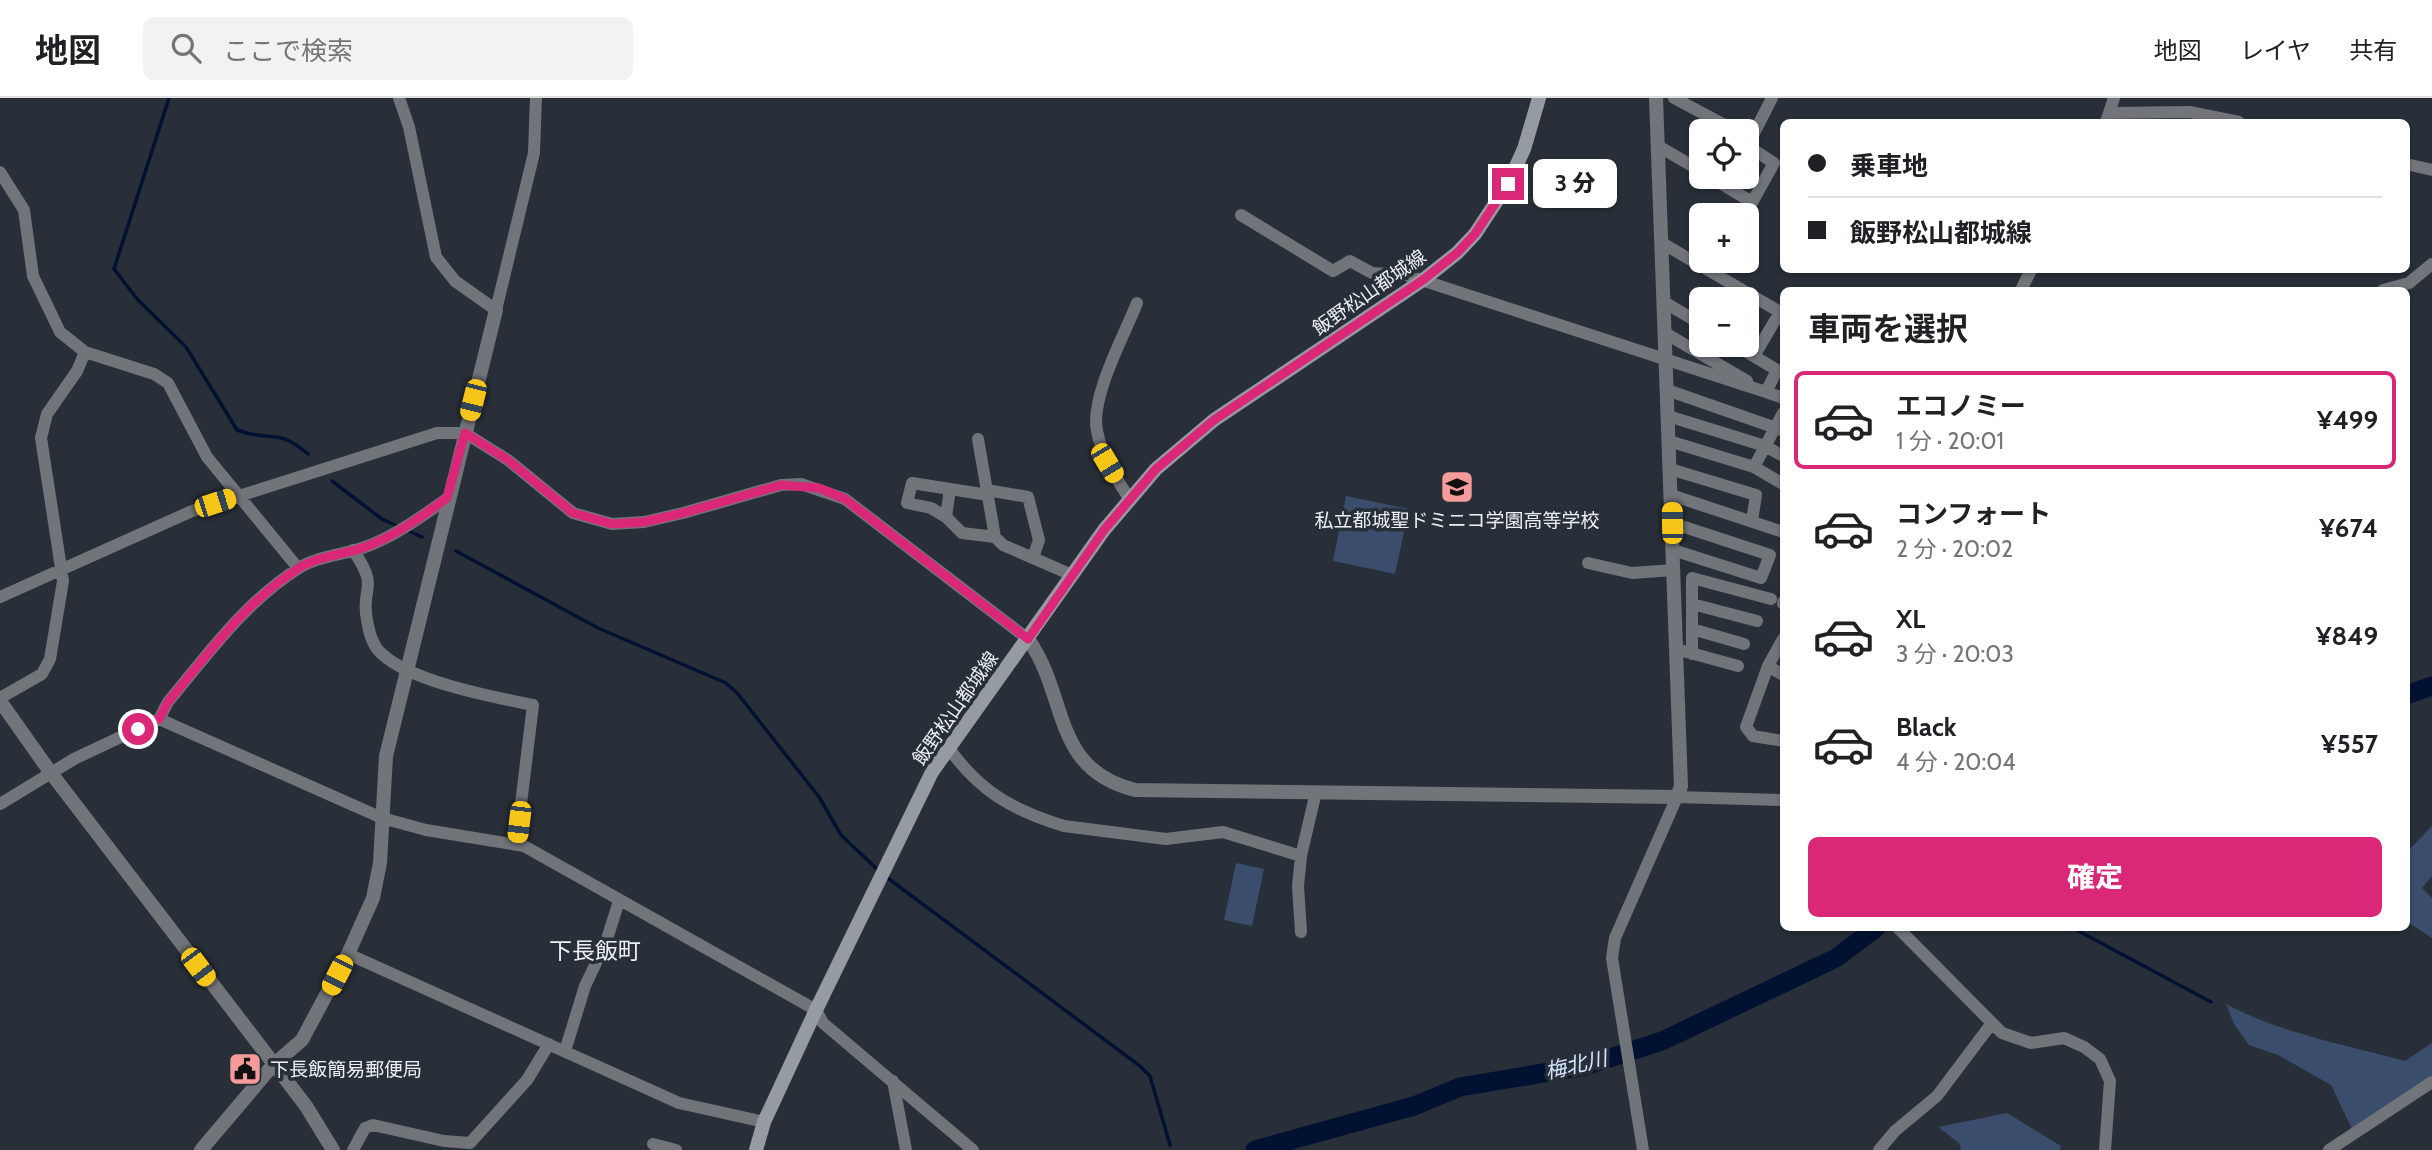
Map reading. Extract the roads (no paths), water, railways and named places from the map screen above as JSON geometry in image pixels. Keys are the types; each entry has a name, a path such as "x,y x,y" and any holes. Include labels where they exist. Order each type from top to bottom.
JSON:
{"main road":[{"name":"飯野松山都城線","path":"756,1150 764,1122 816,1010 948,747 1072,575 1156,469 1214,420 1423,280 1457,253 1495,206 1521,155 1539,98"}],"street":[{"path":"400,98 409,127 436,257 455,281 496,310"},
{"path":"201,1150 273,1065 302,1040 365,919 377,881 386,756 447,498 534,153 536,98"},
{"path":"1643,1150 1612,947 1681,786 1656,98"},
{"path":"1759,121 1772,98"},
{"path":"2114,98 2108,118 2190,112 2224,119"},
{"path":"1673,102 1701,119"},
{"path":"1673,102 1710,119"},
{"path":"1658,146 1689,162"},
{"path":"1759,146 1780,158"},
{"path":"1730,189 1752,202 1774,163 1759,150"},
{"path":"2410,165 2432,170"},
{"path":"0,172 24,210 33,276 60,332 85,352 153,374 168,383 207,457 298,568"},
{"path":"1241,215 1333,271 1350,261 1372,273 1406,275 1780,397"},
{"path":"1662,243 1689,255"},
{"path":"2396,287 2409,284 2432,264"},
{"path":"1725,273 1744,287"},
{"path":"1759,297 1780,312 1759,348"},
{"path":"1664,302 1689,317"},
{"path":"1129,500 1107,463 1096,429 1102,390 1137,303"},
{"path":"1665,332 1766,391"},
{"path":"85,352 77,371 47,414 41,438 62,569 50,659 42,674 0,700 51,773 319,1124 333,1150"},
{"path":"1756,357 1777,370 1766,391"},
{"path":"1667,390 1780,428 1765,446 1756,468 1752,522"},
{"path":"1668,416 1765,446 1780,454"},
{"path":"0,597 192,511 417,437 465,433 508,460 573,513 612,524 644,522 781,485 819,488 845,499 1028,639 1042,660 1068,740 1091,771 1108,781 1135,790 1780,800"},
{"path":"978,439 995,537 1003,545 1072,575"},
{"path":"1669,441 1756,468 1780,482"},
{"path":"1670,469 1756,495"},
{"path":"995,537 962,533 946,517 931,508 907,503 912,483 1028,497 1039,540 1033,558"},
{"path":"946,517 950,489"},
{"path":"1671,495 1780,531"},
{"path":"0,804 74,759 159,719 168,702 245,611 298,568 312,561 353,551 393,534 447,498"},
{"path":"1672,523 1770,555 1761,578 1673,551"},
{"path":"353,551 368,572 370,583 366,617 372,640 381,654 406,669 477,694 533,705 516,845"},
{"path":"1588,563 1632,573 1674,570"},
{"path":"1692,654 1692,578 1779,602"},
{"path":"1692,604 1756,621"},
{"path":"1692,629 1744,643"},
{"path":"1780,644 1768,666 1746,727 1753,736 1780,740"},
{"path":"1676,649 1738,666"},
{"path":"1768,666 1780,673"},
{"path":"159,719 382,818 426,830 524,846 816,1010 823,1023 973,1150"},
{"path":"948,747 968,775 985,791 1064,826 1166,839 1223,832 1301,856"},
{"path":"1301,932 1298,886 1301,856 1316,792"},
{"path":"565,1051 585,986 606,942 619,901"},
{"path":"1901,931 2002,1033 2031,1043 2064,1038 2084,1047 2100,1059 2110,1081 2106,1102 2105,1150"},
{"path":"348,954 679,1103 764,1122"},
{"path":"1879,1150 1895,1131 1937,1096 1992,1023"},
{"path":"354,1150 365,1128 373,1125 470,1146 527,1080 549,1044"},
{"path":"892,1081 905,1132 906,1150"},
{"path":"2329,1150 2432,1082"},
{"path":"653,1144 676,1150"}],"waterway":[{"path":"169,98 114,269 138,300 186,347 237,430 288,440 308,454"},
{"path":"332,481 382,519 399,527"},
{"path":"406,530 422,537"},
{"path":"456,551 598,628 726,683 738,694 819,797 841,835 879,871"},
{"name":"梅北川","path":"2410,694 2432,686"},
{"path":"885,876 1140,1066 1150,1076 1170,1145"},
{"name":"梅北川","path":"1255,1150 1414,1106 1460,1087 1585,1066 1662,1041 1836,958 1872,931"},
{"path":"2079,931 2211,1002"}],"place":[{"name":"私立都城聖ドミニコ学園高等学校","path":"1457,487"},
{"name":"下長飯簡易郵便局","path":"245,1069"}],"district":[{"name":"下長飯町","path":"595,951"}]}
